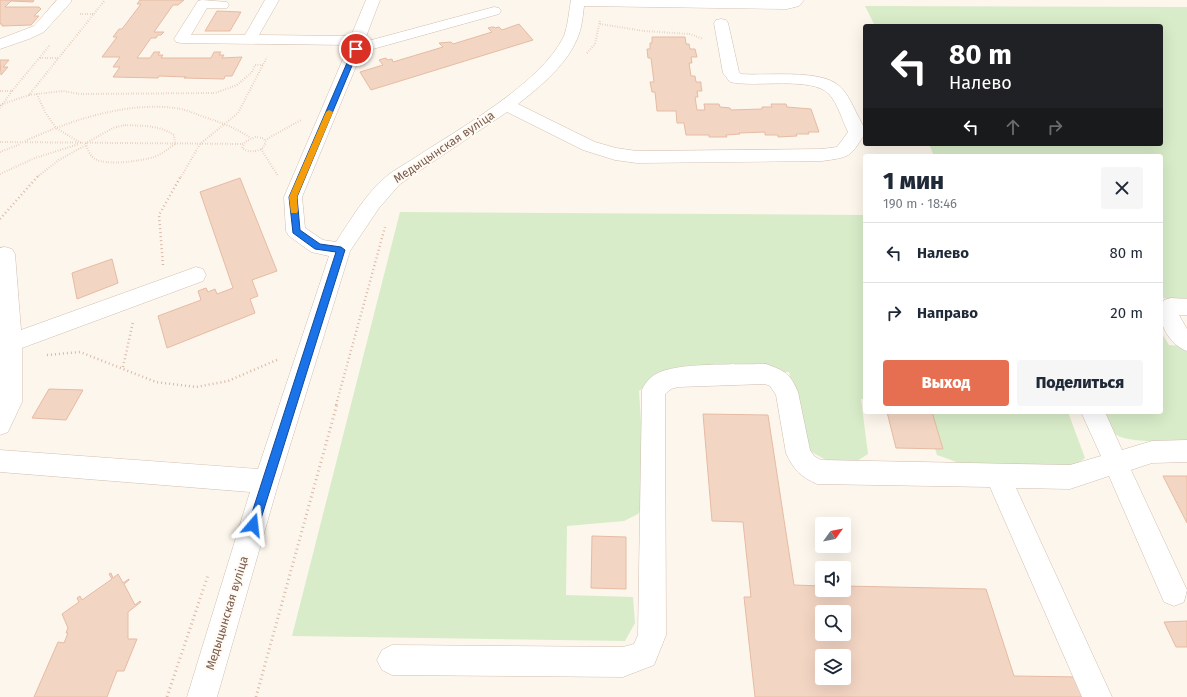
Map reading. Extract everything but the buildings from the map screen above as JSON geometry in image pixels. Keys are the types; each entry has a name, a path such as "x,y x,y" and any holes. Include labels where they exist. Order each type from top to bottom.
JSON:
{"street":[{"path":"0,44 39,29 64,2 64,0"},
{"path":"250,39 272,0"},
{"path":"341,250 318,247 296,231 293,197 373,0"},
{"path":"578,1 602,3 787,5 794,3 797,0"},
{"name":"Медыцынская вуліца","path":"202,697 266,482 341,250 372,203 394,180 506,105 527,89 552,65 564,50 572,34 578,1"},
{"path":"222,4 203,4 181,40 250,39 356,45 494,11"},
{"path":"506,105 589,146 615,154 637,158 822,155 842,152 857,132 837,93 823,82 736,79 731,73 720,23"},
{"path":"0,424 10,402 11,343 5,254"},
{"path":"11,343 196,275"},
{"path":"1187,307 1171,306 1167,313 1180,336 1187,342"},
{"path":"392,660 623,662 644,655 652,635 653,390 664,381 678,377 766,374 778,379 787,392 798,453 805,464 817,472 998,477 1070,477 1152,452 1187,451"},
{"path":"1094,414 1174,592"},
{"path":"0,461 266,482"},
{"path":"998,477 1097,697"}],"path":[{"path":"29,95 105,0"},
{"path":"585,55 595,44 600,24 602,3"},
{"path":"80,9 76,14 93,14"},
{"path":"600,24 644,31 690,34 707,40"},
{"path":"0,106 53,41"},
{"path":"165,286 159,215 200,144 238,113 270,52"},
{"path":"40,58 59,58"},
{"path":"3,103 29,95 63,91 74,91 80,94 214,93 237,85 252,72 255,64 263,65"},
{"path":"0,91 12,91"},
{"path":"37,94 45,112 56,128 81,143"},
{"path":"0,152 56,128 90,116 153,108 182,110 225,123 242,131 251,138"},
{"path":"265,140 305,118"},
{"path":"0,219 37,177 60,160 113,128 125,126 155,126 165,128 174,135 175,144"},
{"path":"0,142 86,144 243,144 251,138 260,137 265,140"},
{"path":"243,144 242,148 248,152 261,149 265,145 265,140"},
{"path":"0,174 36,158 81,143"},
{"path":"86,144 88,150 95,159 102,162 136,161 156,156 175,144"},
{"path":"261,149 281,181"},
{"path":"256,697 384,228 388,222"},
{"path":"123,368 134,321"},
{"path":"11,365 46,355 80,352 156,382 196,387 228,381 279,359"}],"green space":[{"path":"865,6 1187,7 1187,298 1163,298 1163,154 933,154 930,146 1163,146 1163,24 874,24"},
{"path":"400,212 863,215 863,399 861,399 868,454 857,461 826,460 808,450 789,372 679,373 659,376 639,391 646,498 638,514 624,521 567,526 566,595 633,597 635,623 625,641 292,636"},
{"path":"1163,335 1169,345 1187,346 1187,440 1134,440 1115,434 1106,425 1101,414 1163,414"},
{"path":"925,414 1069,414 1085,458 1067,471 965,465 937,455"}],"slow traffic":[{"path":"294,211 293,197 329,112"}],"route":[{"path":"253,525 341,250 318,247 296,231 293,197 356,49"}]}
